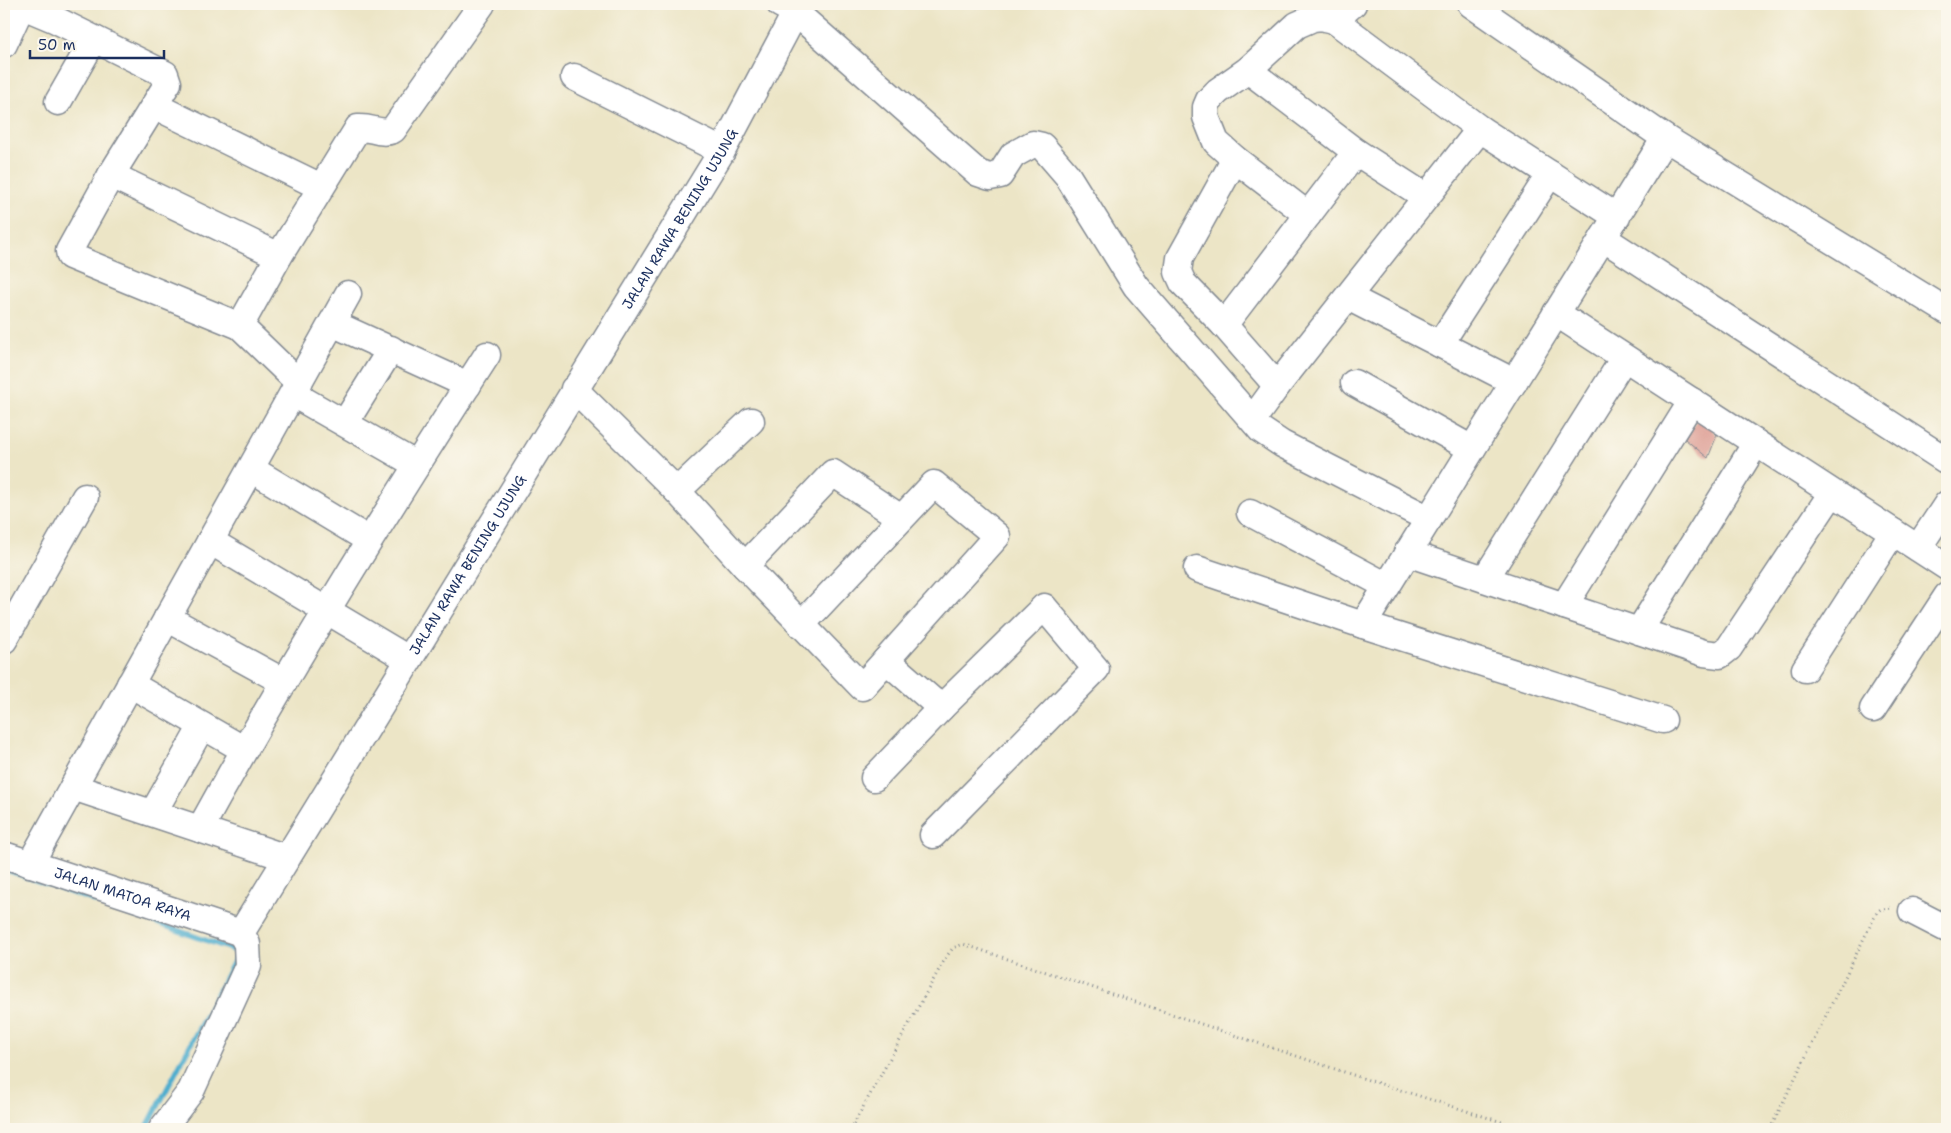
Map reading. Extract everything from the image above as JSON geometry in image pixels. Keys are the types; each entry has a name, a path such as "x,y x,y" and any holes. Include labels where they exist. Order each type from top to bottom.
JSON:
{"street":[{"path":"240,326 279,256 358,128 366,128 384,133 393,130 482,4"},
{"path":"1471,4 1665,138 1947,311"},
{"path":"4,44 20,5 165,74 168,83 111,174 69,251 70,256 240,326 296,388 345,423 417,465"},
{"path":"792,6 978,172 990,177 1000,175 1013,154 1033,144 1042,146 1067,175 1136,286 1261,430 1282,444 1429,518"},
{"name":"JALAN RAWA BENING UJUNG","path":"241,932 722,151 792,6"},
{"path":"1308,215 1235,160 1216,142 1208,123 1206,107 1209,100 1218,91 1248,70 1297,25 1313,18 1343,12 1480,129 1550,174 1610,227 1947,461"},
{"path":"58,102 94,39"},
{"path":"1248,70 1356,152 1426,197"},
{"path":"574,77 722,151"},
{"path":"155,106 321,187"},
{"path":"1253,419 1480,129"},
{"path":"1363,624 1665,138"},
{"path":"1224,325 1356,152"},
{"path":"1235,160 1180,258 1178,272 1183,283 1224,325 1277,386"},
{"path":"111,174 279,256"},
{"path":"1440,344 1550,174"},
{"path":"30,864 348,294"},
{"path":"1348,296 1514,382"},
{"path":"1556,313 1947,567"},
{"path":"332,323 468,385"},
{"path":"345,423 391,349"},
{"path":"200,829 243,749 369,540 487,355"},
{"path":"1485,579 1624,358"},
{"path":"1354,382 1472,449"},
{"path":"574,389 677,491 744,566 801,625 862,687 997,536 934,484 801,625"},
{"path":"1564,606 1692,402"},
{"path":"677,491 751,421"},
{"path":"1638,631 1756,443"},
{"path":"251,469 369,540"},
{"path":"744,566 833,473 901,518"},
{"path":"1407,553 1638,631 1704,652 1720,654 1729,648 1832,493"},
{"path":"4,640 85,497"},
{"path":"1918,548 1947,504"},
{"path":"1250,513 1387,586"},
{"path":"1805,669 1893,532"},
{"path":"210,541 408,660"},
{"path":"1197,569 1663,720"},
{"path":"1873,709 1947,596"},
{"path":"874,778 941,708 1044,607 1096,668 933,835"},
{"path":"167,618 284,682"},
{"path":"886,660 941,708"},
{"path":"130,684 243,749"},
{"path":"153,813 202,726"},
{"path":"73,787 287,858"},
{"name":"JALAN MATOA RAYA","path":"4,855 241,932"},
{"path":"1912,911 1947,929"},
{"path":"162,1129 191,1091 248,966 247,944 241,932"}],"path":[{"path":"1770,1129 1877,912 1887,908 1912,911"},
{"path":"851,1129 946,957 953,948 963,944 1350,1074 1524,1129"}],"building":[{"path":"1699,416 1717,435 1708,458 1685,439"}],"waterway":[{"path":"4,869 239,952 146,1129"}]}
